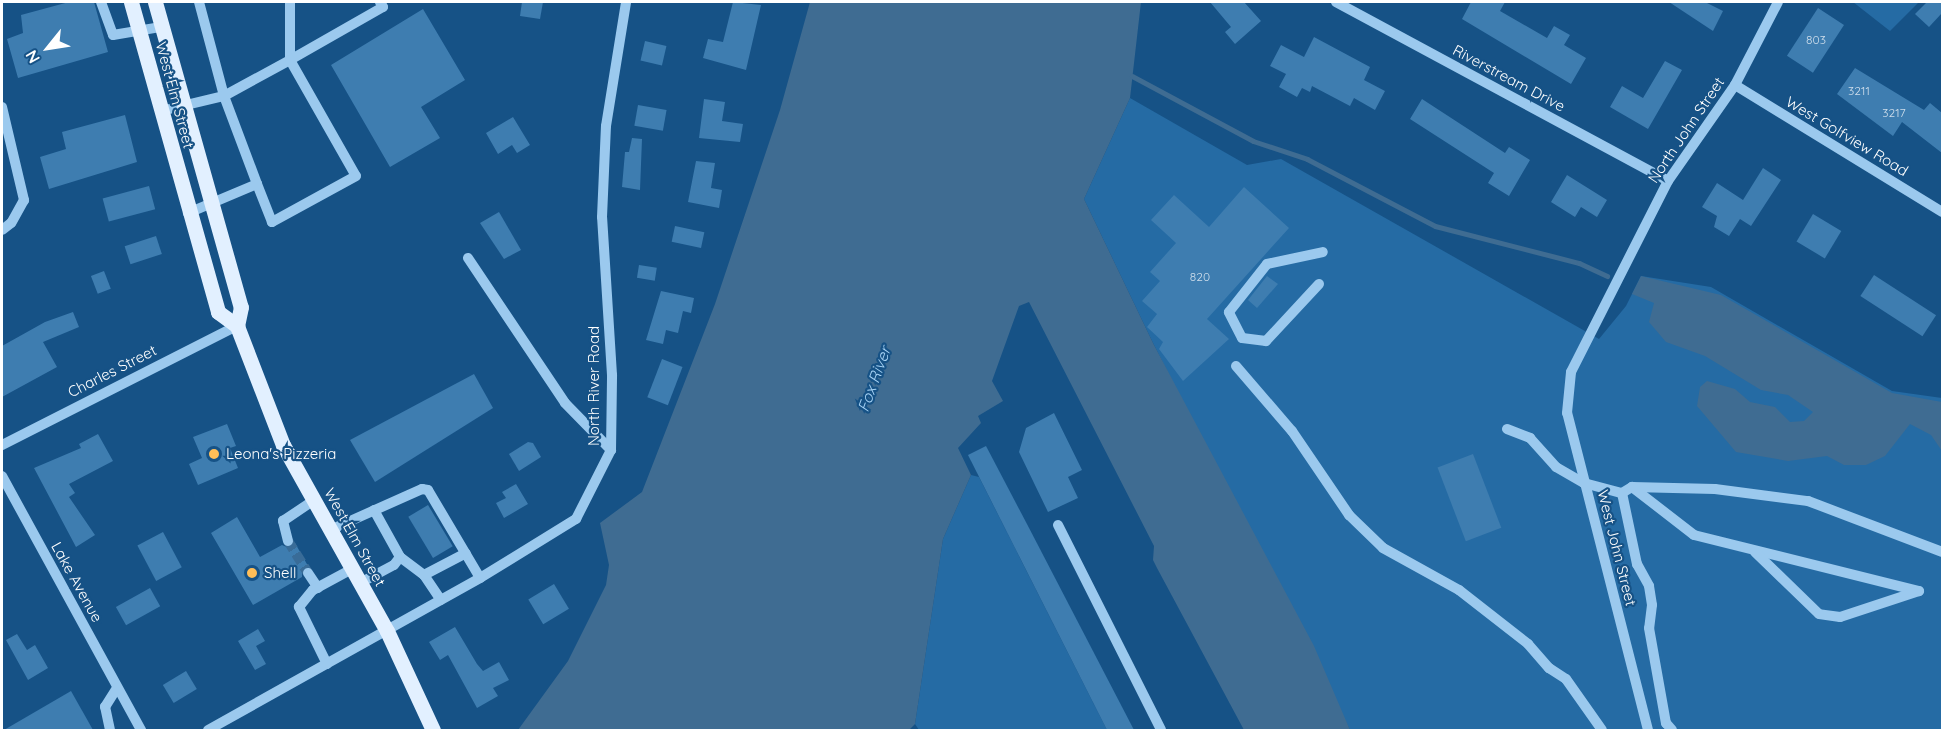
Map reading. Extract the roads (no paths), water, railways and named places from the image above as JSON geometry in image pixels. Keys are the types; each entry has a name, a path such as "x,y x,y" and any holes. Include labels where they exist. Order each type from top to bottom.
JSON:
{"main road":[{"name":"West Elm Street","path":"131,2 188,213 218,312 237,326 283,445 387,632 433,730"},
{"name":"West Elm Street","path":"155,2 182,106 241,307 237,326"}],"street":[{"path":"101,2 110,32 117,36 161,27"},
{"path":"199,2 224,96 272,222 356,176 290,60 290,2"},
{"path":"161,111 224,96 383,7 380,2"},
{"name":"North River Road","path":"208,730 387,632 576,519 611,450 612,375 602,217 606,126 626,2"},
{"name":"Riverstream Drive","path":"1336,2 1668,181"},
{"name":"North John Street","path":"1570,372 1668,181 1735,86 1778,2"},
{"name":"West Golfview Road","path":"1735,86 1942,212"},
{"path":"2,107 24,200 11,224 2,230"},
{"path":"188,213 257,184"},
{"path":"1319,284 1266,341 1242,338 1229,312 1267,264 1323,252"},
{"path":"468,258 565,403 611,450"},
{"name":"Charles Street","path":"2,445 237,326"},
{"path":"1236,366 1292,431 1349,515 1383,548 1459,590 1528,644 1549,668 1566,679 1602,730"},
{"name":"West John Street","path":"1570,372 1568,413 1648,730"},
{"path":"1507,429 1530,438 1556,467 1584,483 1627,490 1715,489 1808,501 1942,552"},
{"name":"Lake Avenue","path":"2,476 141,730"},
{"path":"330,530 422,489 428,490 480,578"},
{"path":"1627,490 1694,535 1919,591 1840,617 1819,614 1755,552"},
{"path":"1627,490 1637,564 1649,586 1652,605 1649,628 1666,723 1672,730"},
{"path":"288,541 283,521 314,500"},
{"path":"374,510 400,557 424,575 441,600"},
{"path":"1058,525 1161,730"},
{"path":"424,575 466,553"},
{"path":"360,583 394,565 400,557"},
{"path":"327,664 299,607 318,588 352,569"},
{"path":"308,573 318,588"},
{"path":"110,730 105,706 117,688"}],"water":[{"name":"Fox River","path":"810,2 1141,2 1130,98 1084,199 1154,345 1314,646 1350,730 1244,730 1157,568 1153,560 1154,546 1029,302 1019,306 992,381 1003,401 978,416 981,423 958,448 971,475 943,539 915,724 909,730 518,730 568,661 606,585 609,565 600,523 642,492 715,304 780,110"},
{"path":"1641,276 1721,295 1892,393 1942,402 1942,451 1931,435 1910,424 1885,456 1866,465 1844,465 1827,456 1788,461 1736,452 1697,406 1700,387 1707,381 1735,389 1750,402 1775,407 1790,422 1804,421 1813,412 1788,395 1761,390 1705,356 1666,342 1649,322 1654,303 1632,294"}],"waterway":[{"path":"1132,76 1253,141 1307,159 1435,226 1579,263 1607,276"}],"tunnel":[{"path":"288,541 308,573"}],"place":[{"name":"Leona's Pizzeria","path":"214,454"},
{"name":"Shell","path":"252,573"}]}
